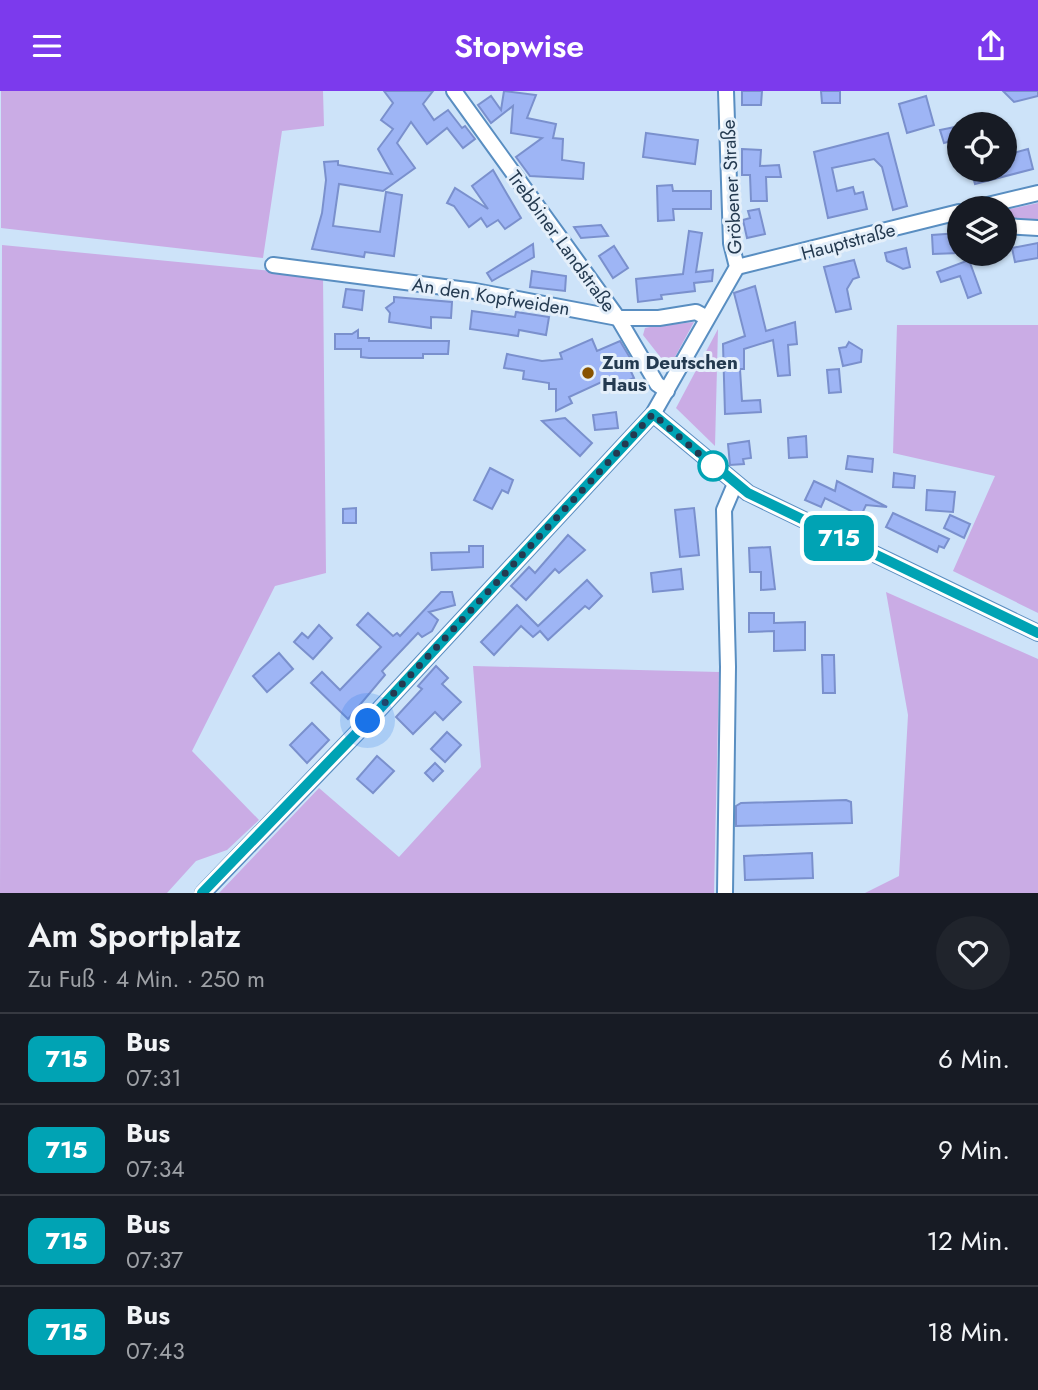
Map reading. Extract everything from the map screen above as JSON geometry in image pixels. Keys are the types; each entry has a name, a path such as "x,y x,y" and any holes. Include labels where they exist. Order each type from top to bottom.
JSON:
{"street":[{"name":"Trebbiner Landstraße","path":"454,91 618,318 657,384 667,391"},
{"name":"Gröbener Straße","path":"202,893 374,715 653,414 737,267 731,243 726,91"},
{"path":"1017,198 1038,193"},
{"name":"Hauptstraße","path":"737,267 947,215"},
{"path":"1017,227 1038,228"},
{"name":"An den Kopfweiden","path":"273,265 475,291 618,318 659,319 696,312 707,318"},
{"path":"653,414 735,484 796,517 1038,633"},
{"path":"725,893 728,667 724,510 735,484"}],"shaded area":[{"path":"1,91 323,91 324,126 282,131 263,258 1,228"},
{"path":"1038,203 1038,223 1017,222 1017,207"},
{"path":"2,245 323,276 326,573 275,586 192,751 259,820 227,850 196,861 167,893 0,893"},
{"path":"694,322 669,368 643,335 645,328"},
{"path":"897,325 1038,325 1038,613 953,571 995,476 893,453"},
{"path":"718,329 715,446 676,408"},
{"path":"886,592 1038,659 1038,893 865,893 899,876 908,715"},
{"path":"473,666 719,672 714,893 219,893 319,788 399,857 481,767"}],"building":[{"path":"384,91 433,91 423,104 434,120 448,110 475,139 463,148 447,128 427,144 411,122 397,143 415,168 383,191 339,184 333,226 380,232 386,192 402,195 394,256 365,252 364,257 312,249 322,213 326,180 324,162 338,161 338,165 392,174 378,149 393,129 381,120 393,103"},
{"path":"504,91 536,95 527,118 556,124 553,138 563,139 562,160 584,163 583,179 530,176 516,157 542,138 511,133 513,106 491,123 478,105 491,96 501,110"},
{"path":"742,91 762,91 761,105 742,105"},
{"path":"821,91 840,91 840,103 822,103"},
{"path":"1003,91 1038,91 1038,96 1014,102"},
{"path":"926,96 934,125 907,133 899,104"},
{"path":"947,129 947,142 944,143 940,130"},
{"path":"646,133 698,140 695,164 643,157"},
{"path":"888,133 907,206 893,210 882,167 874,159 832,168 837,191 853,187 855,194 863,192 867,209 828,218 814,152"},
{"path":"742,149 761,150 760,166 779,165 781,177 766,177 767,201 751,201 750,175 742,175"},
{"path":"1028,149 1033,169 1017,173 1017,152"},
{"path":"493,170 521,218 505,229 498,220 487,227 481,218 469,227 454,206 447,203 455,188 488,209 472,186"},
{"path":"672,185 673,191 711,191 711,209 673,209 674,220 658,221 657,186"},
{"path":"759,209 765,234 747,238 743,220 750,218 748,211"},
{"path":"601,225 608,236 581,238 574,227"},
{"path":"689,231 702,233 696,272 713,270 712,281 694,283 695,291 661,295 662,299 638,302 636,279 683,274"},
{"path":"947,234 947,253 933,254 932,235"},
{"path":"1038,243 1038,258 1017,262 1017,247"},
{"path":"533,244 534,257 492,281 487,273"},
{"path":"614,246 628,268 613,278 599,256"},
{"path":"906,248 910,267 903,269 887,261 885,253"},
{"path":"854,260 859,277 853,279 847,289 851,309 836,312 824,267"},
{"path":"953,266 971,266 981,293 968,298 960,276 941,282 937,272"},
{"path":"532,271 566,276 565,291 530,287"},
{"path":"755,286 766,331 795,322 797,344 788,345 790,375 778,376 773,340 744,349 744,369 740,369 742,401 760,400 761,412 725,414 723,344 745,336 734,293"},
{"path":"346,289 364,291 362,310 343,307"},
{"path":"394,297 452,302 451,318 431,317 431,328 389,322 390,313 386,308 394,302"},
{"path":"472,311 515,317 516,312 549,317 546,335 519,330 518,336 470,329"},
{"path":"358,330 358,338 369,338 369,341 449,341 448,354 423,354 423,358 369,358 361,357 361,349 335,349 335,334 352,334"},
{"name":"Zum Deutschen Haus","path":"592,339 597,351 620,341 632,361 627,363 634,378 629,380 630,384 619,389 617,385 612,387 608,379 569,397 572,403 556,411 556,389 549,389 549,383 523,379 524,371 504,368 507,354 542,361 562,359 560,353"},
{"path":"849,342 862,350 861,362 843,366 839,348 846,347"},
{"path":"839,369 841,392 829,393 827,370"},
{"path":"616,412 618,428 595,430 593,415"},
{"path":"565,418 592,443 580,456 542,421"},
{"path":"806,436 807,457 789,458 788,438"},
{"path":"749,441 751,458 743,459 744,464 730,465 728,444"},
{"path":"848,456 873,459 872,472 846,469"},
{"path":"490,468 513,480 508,493 502,490 492,509 474,500"},
{"path":"894,473 915,476 914,488 893,487"},
{"path":"814,481 835,491 837,481 887,507 866,505 861,516 825,498 821,507 805,500"},
{"path":"927,490 955,492 953,512 926,510"},
{"path":"356,508 356,523 343,523 343,509"},
{"path":"694,508 699,555 680,557 675,510"},
{"path":"893,513 949,539 944,548 939,546 937,552 886,527"},
{"path":"950,515 970,524 964,538 944,528"},
{"path":"568,535 585,550 559,573 555,569 526,600 511,586 529,567 535,573"},
{"path":"469,546 483,546 483,567 432,570 431,553 469,552"},
{"path":"770,547 775,589 761,590 761,572 750,572 749,548"},
{"path":"681,569 683,589 653,592 651,573"},
{"path":"587,580 602,596 589,609 585,606 548,640 540,631 533,637 521,626 494,655 481,642 517,605 538,626"},
{"path":"441,592 452,592 455,605 429,612 438,620 432,631 422,637 418,633 382,671 385,675 348,719 311,683 322,672 340,690 381,647 357,625 368,613 393,636 397,633 400,636"},
{"path":"749,613 774,613 774,623 805,622 805,650 774,651 774,631 749,632"},
{"path":"319,625 332,638 313,659 294,642 302,633 308,638"},
{"path":"279,653 293,669 267,692 253,676"},
{"path":"822,655 834,655 835,693 823,693"},
{"path":"436,666 448,678 442,684 461,702 443,720 435,712 413,734 396,717 422,689 418,686"},
{"path":"312,723 329,740 307,763 290,745"},
{"path":"447,732 461,745 445,762 431,749"},
{"path":"377,756 394,771 373,793 357,779"},
{"path":"435,763 443,771 433,781 425,773"},
{"path":"851,802 852,823 736,826 736,806 741,803"},
{"path":"812,853 813,878 745,880 744,856"}],"bus line":[{"name":"715","path":"202,893 312,781 653,414 748,493 933,585 1038,633"}],"place":[{"name":"Zum Deutschen Haus","path":"588,373"}],"route":[{"path":"368,721 653,414 713,466"}]}
